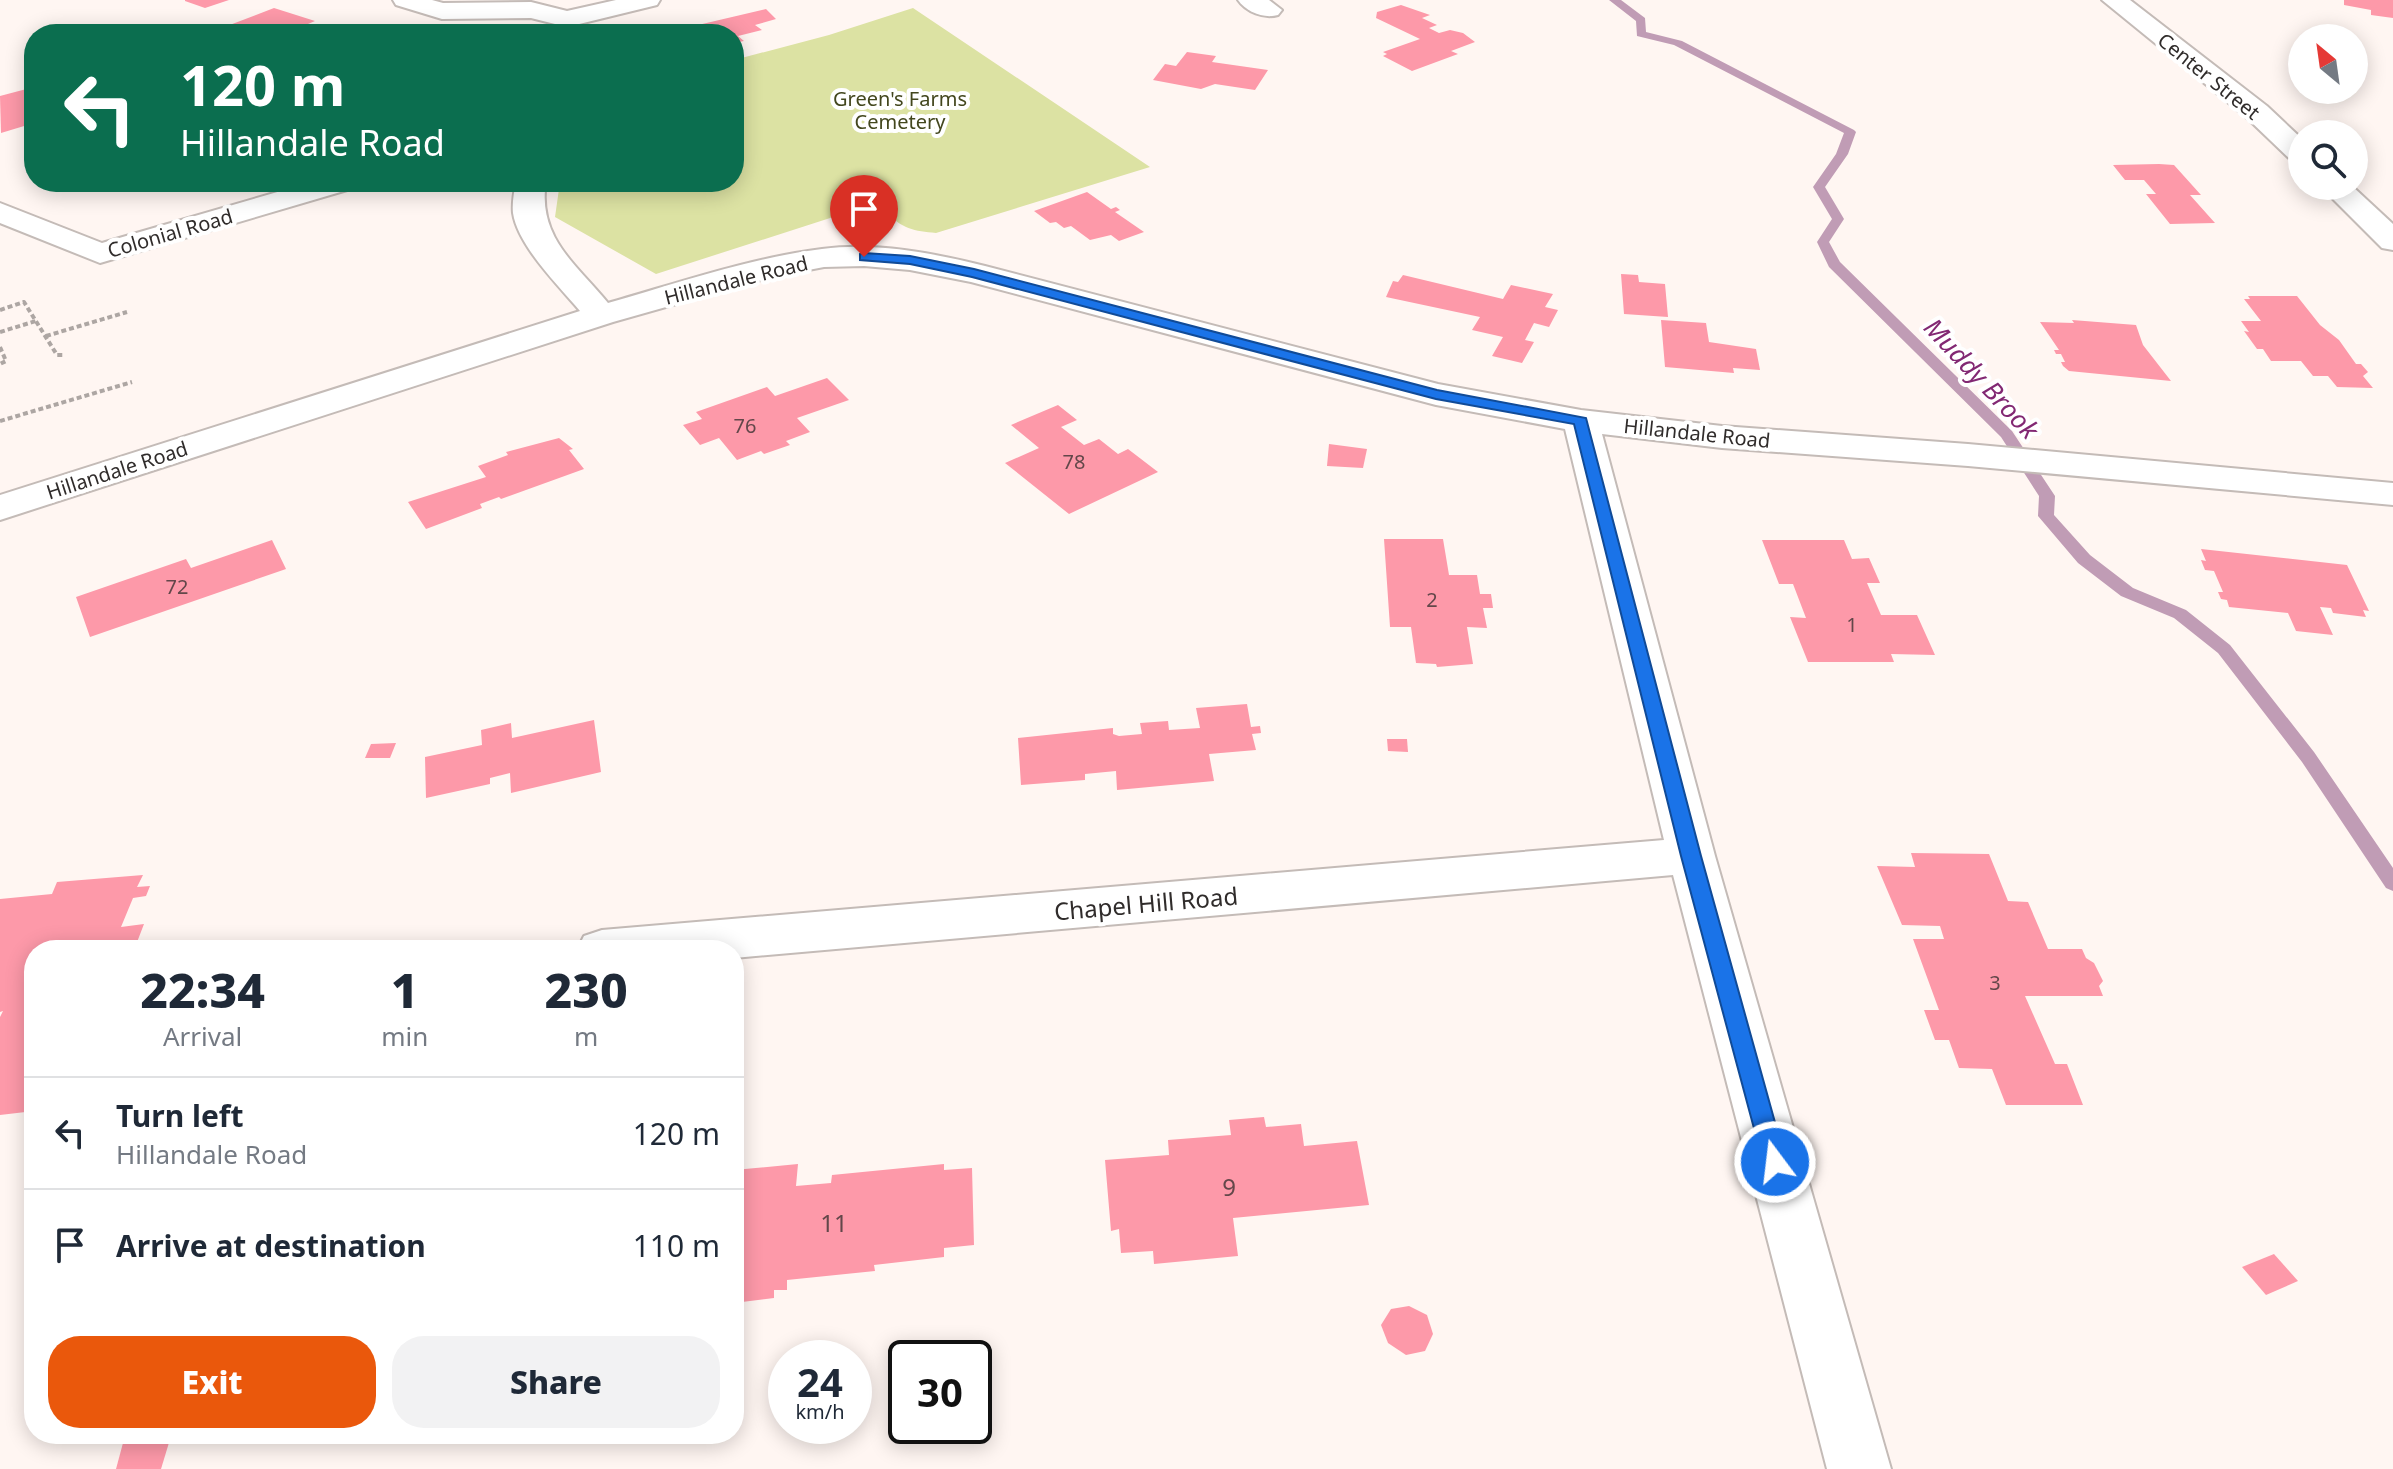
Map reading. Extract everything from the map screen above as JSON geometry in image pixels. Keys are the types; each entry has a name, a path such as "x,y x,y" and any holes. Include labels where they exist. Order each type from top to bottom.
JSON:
{"street":[{"path":"405,0 442,11 531,10 568,18 648,0"},
{"name":"Center Street","path":"2114,0 2257,112 2288,142"},
{"name":"Colonial Road","path":"0,212 100,254 310,192"},
{"path":"529,192 530,220 555,258 601,315"},
{"path":"2350,200 2393,241"},
{"name":"Hillandale Road","path":"0,508 601,315 768,268 824,258 910,260 974,273 1436,394 1581,421 1722,437 1968,455 2393,494"},
{"path":"1581,421 1691,856 1859,1469"},
{"name":"Chapel Hill Road","path":"718,940 1691,856"}],"path":[{"path":"0,310 24,302 57,355 65,355"},
{"path":"46,336 127,312"},
{"path":"0,332 36,321"},
{"path":"0,347 6,361 0,364"},
{"path":"0,421 132,382"}],"green space":[{"name":"Green's Farms Cemetery","path":"913,8 1150,167 936,233 915,230 897,222 887,211 889,199 656,274 555,217 559,192 744,192 744,57"}],"building":[{"path":"185,0 229,0 205,8 185,1"},
{"path":"2344,0 2393,0 2393,18 2371,15 2371,10 2344,5"},
{"path":"1401,5 1430,15 1422,18 1437,25 1429,28 1439,33 1450,30 1463,33 1475,42 1451,51 1458,54 1412,71 1383,56 1387,54 1383,52 1420,39 1376,18 1377,12"},
{"path":"274,8 315,21 308,24 232,24"},
{"path":"766,9 776,19 755,25 762,30 744,34 744,24 702,24"},
{"path":"1187,52 1216,56 1212,62 1268,70 1255,90 1215,84 1201,89 1153,80 1165,64 1176,66"},
{"path":"24,90 24,126 1,133 0,96"},
{"path":"2113,165 2174,165 2201,195 2190,195 2215,223 2170,224 2146,194 2156,194 2144,180 2125,180"},
{"path":"1087,192 1111,209 1116,207 1120,210 1115,212 1144,232 1119,241 1111,235 1090,240 1071,226 1064,228 1056,222 1050,223 1034,211"},
{"path":"1621,274 1638,275 1639,282 1665,284 1668,317 1624,314"},
{"path":"1403,275 1503,299 1511,285 1553,294 1545,307 1558,310 1549,327 1534,323 1525,340 1534,342 1522,363 1492,356 1503,337 1472,330 1480,317 1386,297 1393,281 1398,282"},
{"path":"2248,296 2297,296 2320,325 2339,340 2356,364 2361,364 2368,372 2363,376 2373,388 2337,387 2328,376 2313,376 2301,361 2271,361 2244,331 2249,332 2241,321 2261,321 2244,299 2250,299"},
{"path":"1661,320 1706,323 1709,342 1756,349 1760,370 1733,368 1734,373 1665,367"},
{"path":"2072,320 2136,325 2143,345 2171,381 2069,371 2063,366 2061,362 2065,362 2061,354 2056,354 2054,350 2059,350 2040,322 2074,323"},
{"path":"827,378 849,400 797,418 810,432 786,441 790,445 764,454 761,451 737,460 719,438 700,445 683,425 702,419 696,412 767,387 775,396"},
{"path":"1058,405 1077,420 1061,427 1084,445 1099,439 1118,454 1128,449 1158,472 1069,514 1005,463 1039,448 1011,425"},
{"path":"559,438 573,449 569,450 584,469 480,504 482,508 426,529 408,502 486,477 478,466 508,455 506,452"},
{"path":"1329,444 1367,449 1363,468 1327,466"},
{"path":"1384,539 1443,539 1449,575 1477,575 1480,594 1491,594 1493,608 1483,608 1487,628 1467,627 1473,664 1437,667 1436,664 1416,663 1411,627 1390,627"},
{"path":"272,540 286,569 90,637 76,597 186,559 191,568"},
{"path":"1762,540 1844,540 1852,559 1869,558 1880,583 1867,583 1881,615 1917,615 1935,655 1891,654 1894,662 1808,662 1790,617 1806,618 1793,584 1779,584"},
{"path":"2201,549 2347,565 2369,611 2363,610 2366,617 2333,613 2331,608 2320,607 2333,635 2296,631 2288,613 2229,607 2227,600 2221,599 2218,592 2223,592 2214,571 2205,570 2201,560 2206,561"},
{"path":"1247,704 1251,727 1260,726 1261,733 1252,734 1256,750 1209,754 1214,781 1117,790 1116,771 1085,774 1085,780 1021,785 1018,738 1113,728 1113,734 1119,736 1142,734 1140,723 1168,721 1169,730 1200,728 1196,708"},
{"path":"594,720 601,772 511,793 510,773 490,778 490,784 426,798 425,757 482,745 481,730 511,723 512,738"},
{"path":"1387,739 1407,739 1408,752 1388,751"},
{"path":"396,743 390,758 365,758 371,744"},
{"path":"1911,853 1989,854 2008,901 2028,902 2048,949 2082,949 2086,958 2094,963 2103,981 2099,986 2103,996 2025,996 2055,1064 2067,1064 2083,1105 2006,1105 1992,1069 1959,1068 1949,1040 1935,1040 1924,1010 1939,1010 1913,939 1944,939 1940,926 1902,925 1877,866 1915,867"},
{"path":"143,875 137,887 150,886 146,896 133,898 121,927 144,924 138,940 24,940 24,1112 0,1115 0,1017 3,1011 0,1012 0,899 52,894 57,882"},
{"path":"1264,1117 1266,1127 1301,1124 1304,1146 1357,1141 1369,1205 1233,1218 1238,1256 1154,1264 1153,1251 1121,1253 1119,1229 1111,1231 1105,1160 1169,1155 1168,1140 1231,1135 1229,1120"},
{"path":"798,1164 796,1186 831,1183 832,1175 944,1164 944,1170 972,1168 974,1245 944,1248 944,1257 874,1265 875,1271 787,1280 787,1290 774,1290 774,1298 744,1302 744,1169"},
{"path":"2274,1254 2298,1281 2266,1295 2242,1267"},
{"path":"1409,1306 1427,1315 1433,1334 1425,1351 1406,1355 1388,1343 1381,1325 1391,1309"},
{"path":"123,1444 169,1444 161,1469 116,1469"}],"waterway":[{"name":"Muddy Brook","path":"1614,0 1641,20 1641,34 1678,43 1850,132 1842,154 1819,187 1838,219 1823,242 1834,264 2007,434 2047,496 2046,516 2084,559 2127,592 2180,614 2224,649 2308,757 2393,883"}],"route":[{"path":"864,257 910,260 974,273 1436,394 1581,421 1691,856 1775,1162"}]}
